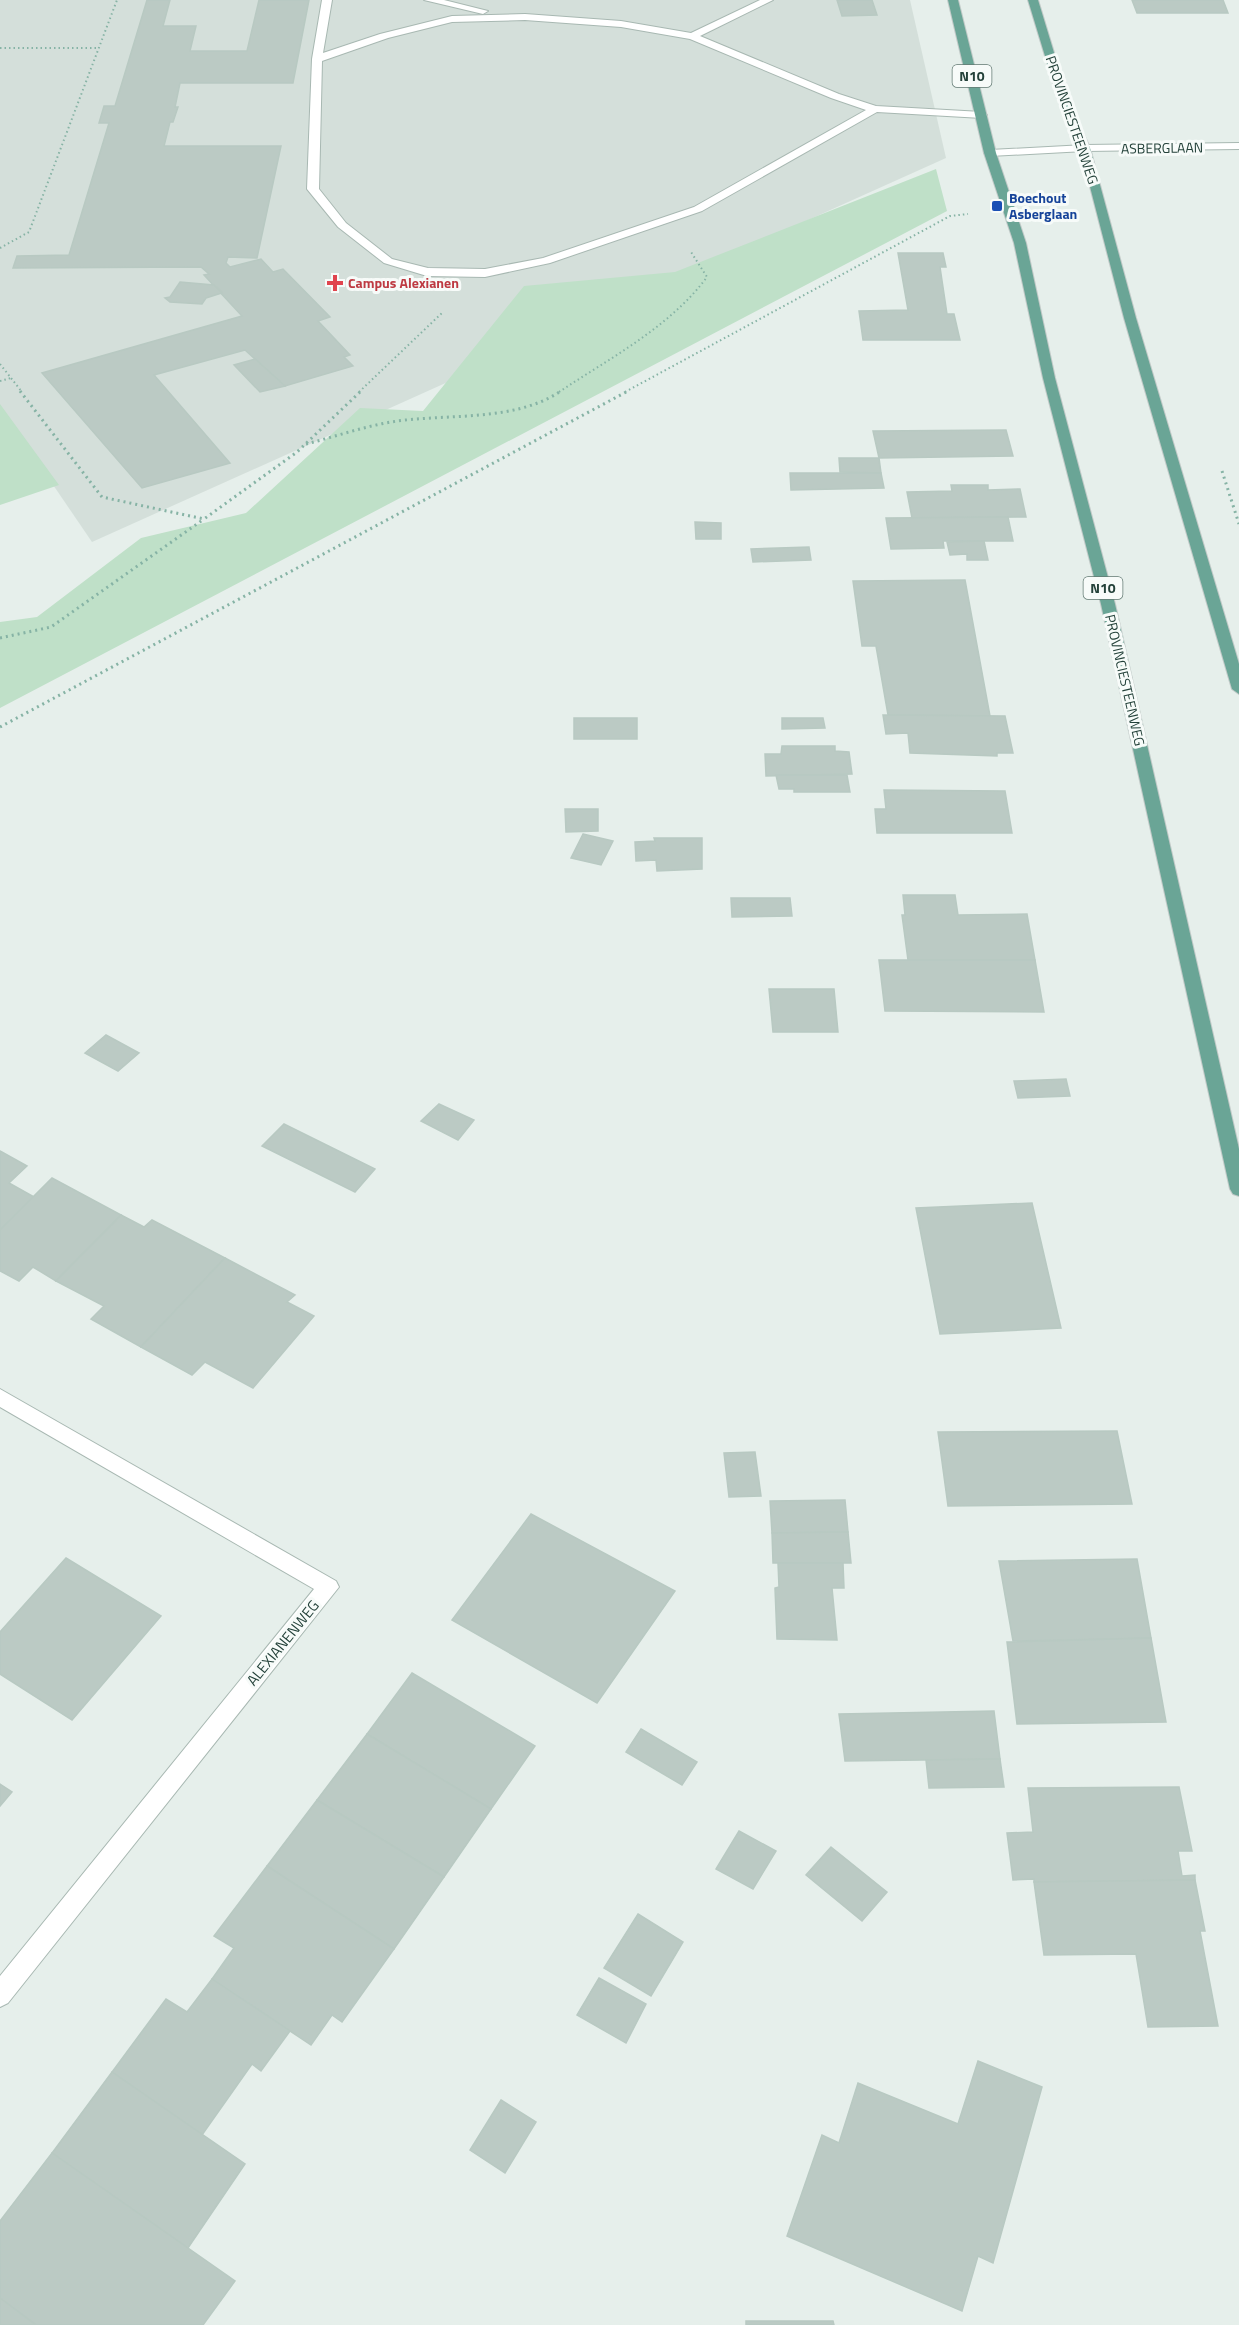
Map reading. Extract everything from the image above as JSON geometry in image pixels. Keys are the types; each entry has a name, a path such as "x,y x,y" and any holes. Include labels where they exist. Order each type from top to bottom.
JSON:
{"main road":[{"name":"PROVINCIESTEENWEG","path":"953,0 990,153 1020,243 1048,378 1108,604 1239,1189"},
{"name":"PROVINCIESTEENWEG","path":"1033,0 1064,102 1085,148 1130,318 1239,689"}],"street":[{"path":"327,0 317,59 313,189 342,225 388,261 428,272 485,273 546,261 698,209 874,109"},
{"path":"429,0 508,17"},
{"path":"692,36 768,0"},
{"path":"317,59 384,36 452,19 508,17 621,24 692,36 835,96 874,109 982,115"},
{"name":"ASBERGLAAN","path":"990,153 1085,148 1239,146"},
{"name":"ALEXIANENWEG","path":"0,1397 329,1587 0,1995"}],"path":[{"path":"1,247 29,232 117,0"},
{"path":"0,48 99,48"},
{"path":"0,727 340,548 950,216 1010,210"},
{"path":"304,445 390,422 510,410 553,396 656,327 690,300 707,277 693,253 654,225"},
{"path":"0,638 51,627 304,445 485,273"},
{"path":"0,364 102,497 204,519"},
{"path":"0,381 11,378"}],"shaded area":[{"name":"Campus Alexianen","path":"0,0 910,0 946,158 92,542 0,407"}],"green space":[{"path":"936,169 947,211 0,708 0,622 37,617 141,538 246,513 360,408 423,411 524,286 675,272"},
{"path":"0,404 59,485 0,505"}],"building":[{"path":"147,0 170,0 163,26 196,26 190,51 247,51 259,0 309,0 293,83 180,83 175,107 178,107 173,122 170,122 164,146 281,146 257,258 228,257 226,263 230,267 261,259 273,272 283,269 330,317 318,321 350,355 344,357 353,366 285,386 245,350 154,375 230,463 142,488 42,373 242,316 204,275 209,274 201,267 13,268 17,256 69,255 109,123 99,123 104,106 115,106"},
{"path":"837,0 872,0 877,15 842,16"},
{"path":"1132,0 1223,0 1228,13 1137,13"},
{"path":"898,253 943,253 946,267 940,267 947,314 954,314 960,340 863,340 859,311 908,310"},
{"path":"180,282 214,285 222,293 206,298 202,304 170,302 165,298 170,297"},
{"path":"255,359 285,386 260,392 234,365"},
{"path":"1006,430 1013,456 879,458 873,431"},
{"path":"839,458 879,458 881,473 840,472"},
{"path":"790,473 881,473 884,488 791,490"},
{"path":"951,485 988,485 988,490 1020,489 1026,517 912,518 907,492 952,491"},
{"path":"1008,517 1013,541 943,541 944,548 891,549 886,518"},
{"path":"695,522 721,523 721,539 696,539"},
{"path":"984,541 988,560 967,560 967,554 950,555 947,542"},
{"path":"809,547 811,560 753,562 751,549"},
{"path":"965,580 990,716 888,715 876,646 862,646 853,581"},
{"path":"883,715 1005,716 1013,753 997,753 997,756 910,753 908,733 886,734"},
{"path":"574,718 637,718 637,739 574,739"},
{"path":"782,718 823,718 825,728 782,729"},
{"path":"782,746 835,746 835,751 849,752 852,774 766,776 765,754 781,754"},
{"path":"776,775 847,775 850,792 794,792 794,789 779,789"},
{"path":"884,790 1005,791 1012,833 877,833 875,809 886,809"},
{"path":"565,809 598,809 598,831 566,832"},
{"path":"583,834 613,841 601,865 571,858"},
{"path":"654,838 702,838 702,869 657,871 656,860 636,861 635,842 655,841"},
{"path":"903,895 955,895 958,915 1027,914 1035,960 908,960 902,915 905,915"},
{"path":"731,898 790,898 792,916 732,917"},
{"path":"879,960 1035,960 1044,1012 885,1011"},
{"path":"769,989 834,989 838,1032 773,1032"},
{"path":"106,1035 139,1053 118,1071 85,1053"},
{"path":"1066,1079 1070,1096 1018,1098 1014,1081"},
{"path":"439,1104 474,1120 458,1140 421,1121"},
{"path":"284,1124 375,1169 355,1192 262,1146"},
{"path":"0,1151 27,1166 9,1183 34,1197 0,1230"},
{"path":"52,1178 121,1215 56,1281 33,1267 19,1281 0,1271 0,1230"},
{"path":"1032,1203 1061,1328 940,1334 916,1208"},
{"path":"121,1215 144,1227 152,1220 225,1258 141,1347 91,1319 104,1306 56,1281"},
{"path":"225,1258 295,1295 287,1302 314,1316 253,1388 205,1362 192,1375 141,1347"},
{"path":"1117,1431 1132,1504 948,1506 938,1432"},
{"path":"755,1452 761,1496 729,1497 724,1453"},
{"path":"845,1500 848,1532 772,1533 770,1501"},
{"path":"531,1514 675,1591 597,1703 452,1620"},
{"path":"848,1532 851,1563 773,1563 772,1533"},
{"path":"66,1558 161,1616 72,1720 0,1674 0,1632"},
{"path":"1137,1559 1151,1638 1013,1641 999,1561"},
{"path":"778,1563 843,1563 844,1588 832,1588 837,1640 777,1639 775,1588 779,1587"},
{"path":"1151,1638 1166,1722 1017,1724 1007,1642"},
{"path":"412,1673 535,1746 491,1809 367,1734"},
{"path":"994,1711 1000,1759 845,1761 839,1714"},
{"path":"641,1729 697,1762 682,1785 626,1752"},
{"path":"367,1734 491,1809 444,1877 317,1800"},
{"path":"1000,1759 1004,1787 929,1788 926,1760"},
{"path":"0,1784 12,1792 0,1806"},
{"path":"1179,1787 1192,1851 1178,1851 1182,1876 1195,1875 1195,1880 1034,1882 1034,1879 1013,1880 1007,1833 1033,1832 1028,1788"},
{"path":"317,1800 444,1877 394,1949 267,1866"},
{"path":"739,1831 776,1851 753,1889 716,1869"},
{"path":"831,1847 887,1892 862,1921 806,1875"},
{"path":"267,1866 394,1949 342,2022 332,2015 311,2045 212,1979 234,1948 214,1936"},
{"path":"1195,1880 1205,1931 1200,1931 1218,2026 1148,2027 1136,1954 1044,1955 1034,1882"},
{"path":"638,1914 683,1942 651,1996 604,1968"},
{"path":"599,1978 646,2004 626,2043 577,2015"},
{"path":"212,1979 290,2031 261,2071 252,2064 202,2135 112,2072 166,1999 187,2012"},
{"path":"978,2061 1042,2087 993,2263 978,2256 962,2311 787,2236 822,2135 839,2143 858,2083 958,2124"},
{"path":"112,2072 245,2164 188,2248 52,2153"},
{"path":"501,2100 536,2122 505,2173 470,2150"},
{"path":"52,2153 235,2281 203,2325 36,2325 0,2298 0,2221"},
{"path":"0,2298 36,2325 0,2325"},
{"path":"746,2321 833,2321 834,2325 746,2325"}],"place":[{"name":"Boechout Asberglaan","path":"997,206"},
{"name":"Campus Alexianen","path":"335,283"}]}
